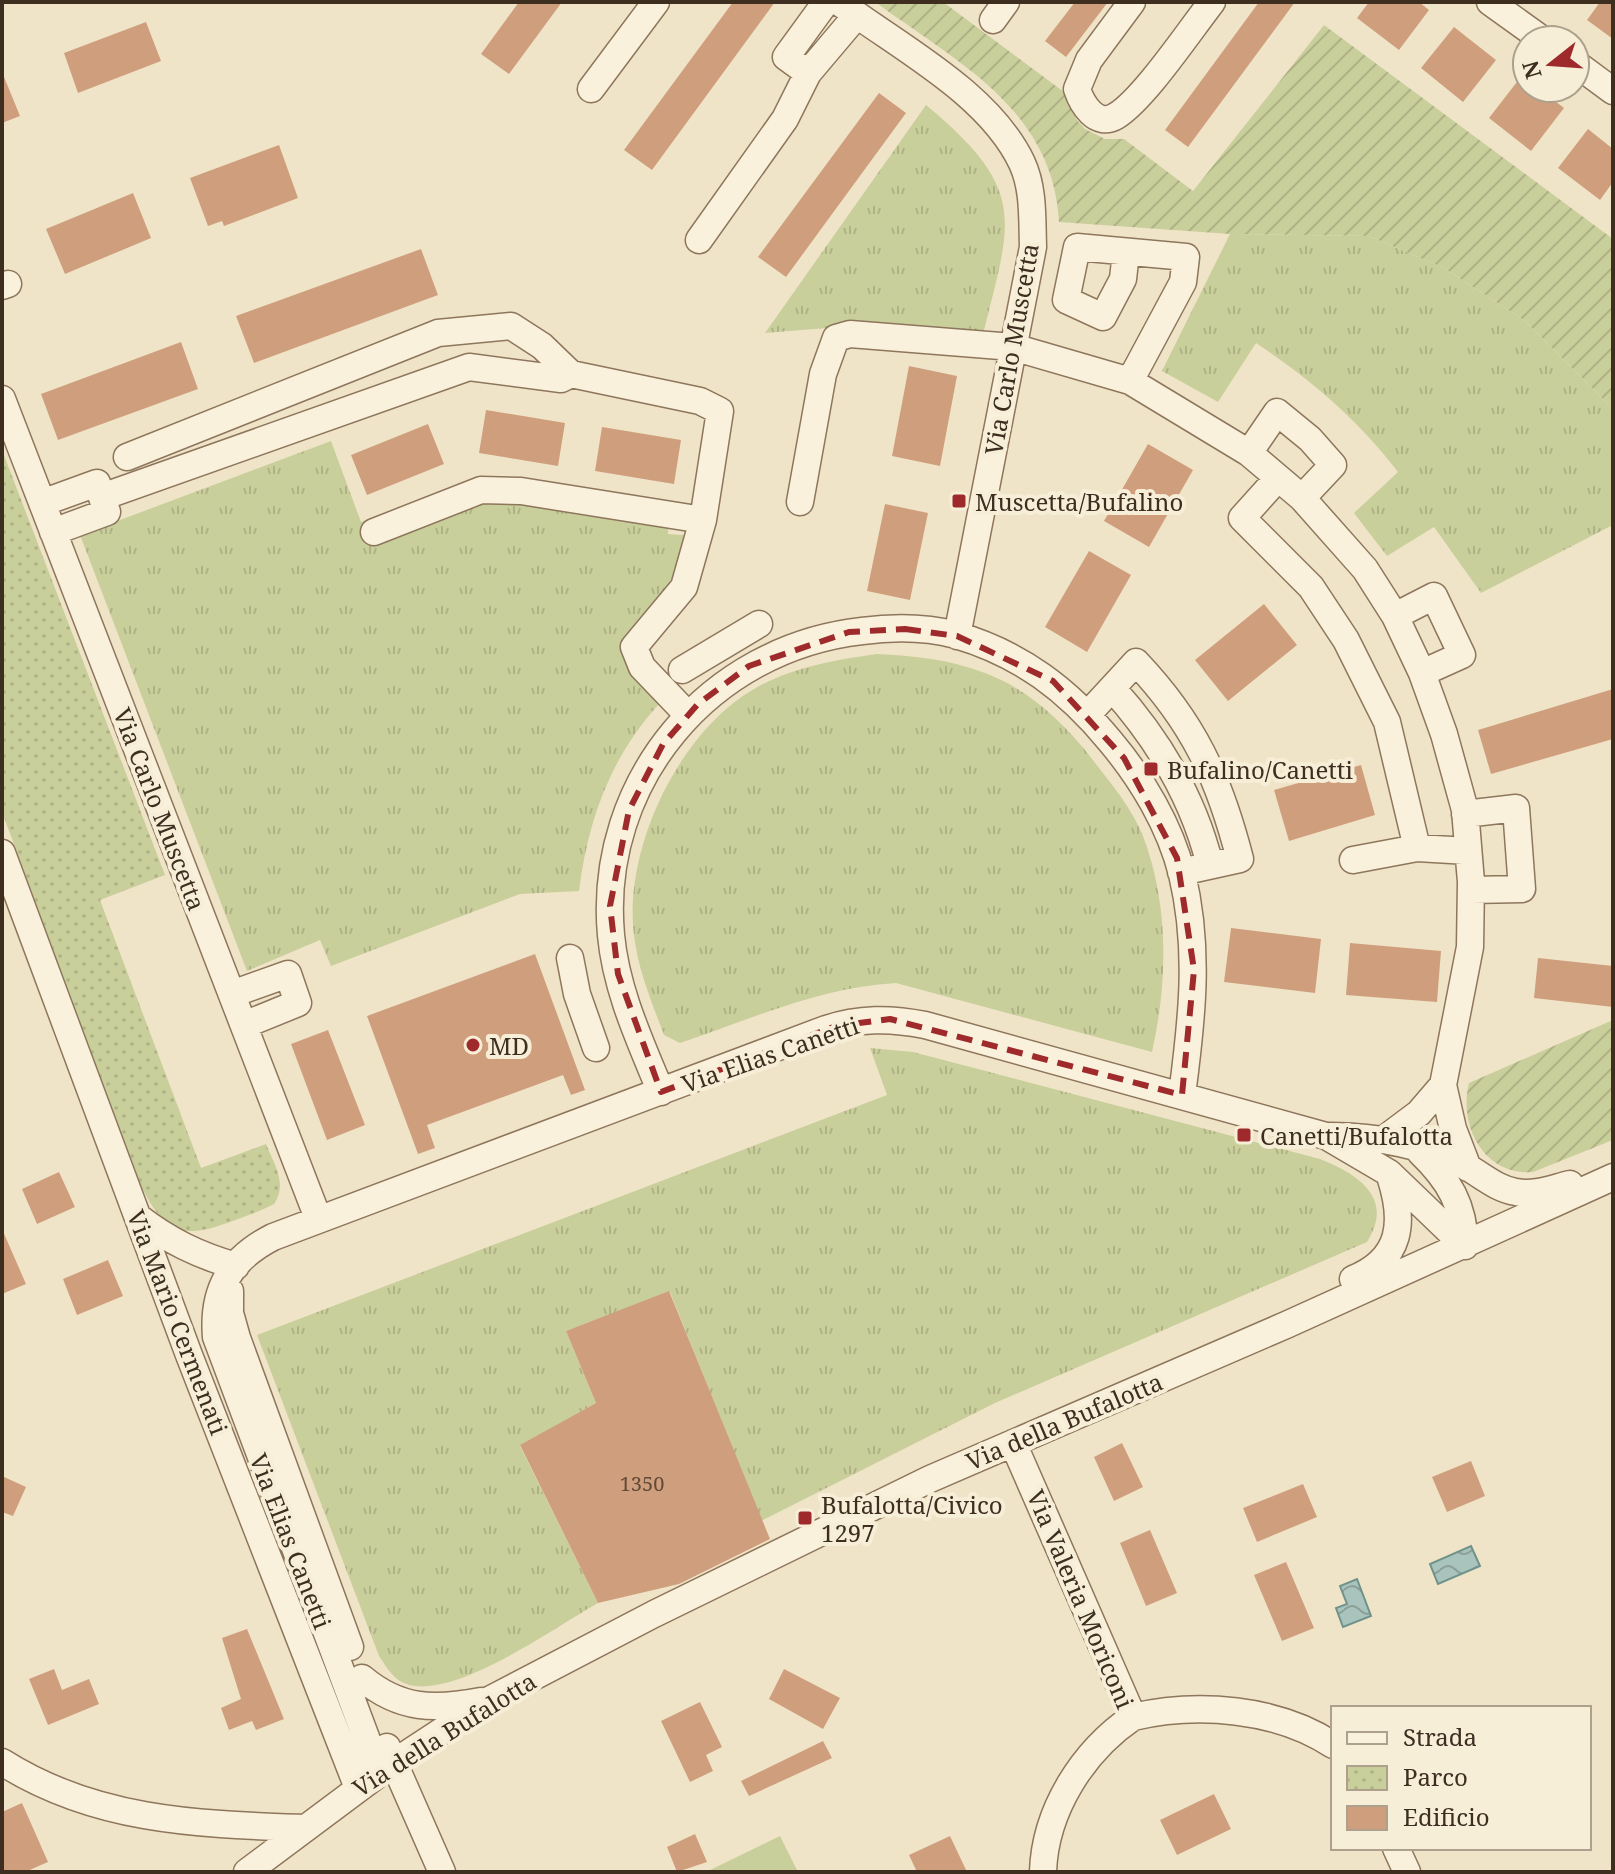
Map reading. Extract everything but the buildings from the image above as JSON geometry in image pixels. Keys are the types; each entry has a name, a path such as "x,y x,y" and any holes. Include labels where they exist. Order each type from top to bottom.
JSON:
{"street":[{"path":"591,89 656,2"},
{"path":"808,73 786,57 826,2"},
{"path":"1132,2 1089,60 1077,89 1086,109 1103,118 1115,117 1153,78 1212,2"},
{"path":"1490,2 1521,24"},
{"path":"699,240 785,119 808,73 848,9"},
{"name":"Via Carlo Muscetta","path":"848,9 985,108 1023,164 1032,196 1031,256 957,636"},
{"path":"1591,75 1613,91"},
{"path":"1126,252 1123,279 1103,317 1066,300 1077,247 1186,257 1183,282 1130,381"},
{"path":"1031,256 1073,266"},
{"path":"127,457 438,333 511,326 542,346 571,374 700,401 720,411 703,520 684,587 634,647 642,667 687,714"},
{"path":"800,502 823,374 836,338 850,334 1013,347 1130,381 1249,453 1302,498 1365,569 1395,616 1422,673 1444,734 1465,814 1471,890 1470,947 1443,1085 1453,1129 1468,1168"},
{"path":"102,497 469,367 561,379 571,374"},
{"name":"Via Carlo Muscetta","path":"2,399 318,1218"},
{"path":"1249,453 1277,412 1310,439 1333,465 1302,498"},
{"path":"1278,478 1242,518 1311,587 1346,640 1387,722 1417,848"},
{"path":"42,503 97,483 107,512 53,532"},
{"path":"374,532 481,490 521,491 703,520"},
{"path":"1395,616 1434,596 1444,615 1462,655 1422,673"},
{"path":"722,683 693,663 759,624"},
{"path":"661,1092 624,997 616,966 610,906 620,840 646,771 687,714 722,683 749,666 786,649 849,632 905,629 957,636 1034,669 1068,693 1088,714 1145,789 1166,830 1181,872 1194,970 1182,1095"},
{"path":"732,638 749,666"},
{"path":"1088,714 1136,662 1168,695 1193,731 1219,788 1240,859 1181,872"},
{"path":"1112,688 1141,720 1177,776 1210,865"},
{"path":"1465,814 1516,808 1522,889 1471,890"},
{"path":"1353,860 1417,848 1468,851"},
{"name":"Via Mario Cermenati","path":"2,853 174,1315 376,1774"},
{"path":"596,1048 581,1006 572,967 616,966"},
{"path":"232,994 288,974 298,1003 244,1025"},
{"path":"581,1006 624,997"},
{"name":"Via Elias Canetti","path":"376,1774 362,1678 216,1337 220,1287 236,1266 265,1240 836,1026 890,1019 925,1025 1326,1136"},
{"path":"1383,1140 1419,1113 1443,1085"},
{"path":"1326,1136 1383,1140 1415,1148 1468,1168 1502,1188 1525,1193 1613,1174"},
{"path":"1326,1136 1389,1173 1465,1246"},
{"path":"1415,1148 1443,1176 1458,1201 1465,1246"},
{"path":"1286,1325 1314,1298 1368,1273 1387,1256 1398,1219 1389,1173"},
{"name":"Via della Bufalotta","path":"247,1872 376,1774 489,1700 654,1614 930,1479 1465,1246 1613,1174"},
{"path":"138,1217 171,1241 199,1255 236,1266"},
{"path":"162,1281 182,1263 199,1255"},
{"name":"Via Elias Canetti","path":"236,1266 230,1293 230,1313 277,1475 376,1774"},
{"path":"174,1315 216,1337"},
{"name":"Via Valeria Moriconi","path":"1013,1443 1133,1717 1098,1745 1081,1766 1055,1816 1046,1843 1043,1872"},
{"path":"362,1678 393,1699 418,1707 489,1700"},
{"path":"1133,1717 1188,1708 1254,1716 1304,1729 1331,1744"},
{"path":"2,1762 69,1796 134,1815 197,1823 303,1828"},
{"path":"376,1774 442,1872"},
{"path":"1397,1850 1407,1872"}],"highlighted area":[{"path":"905,629 957,636 1053,681 1124,758 1177,858 1194,970 1182,1095 890,1019 836,1026 661,1092 618,974 610,906 629,810 663,744 698,704 749,666 849,632"}],"green space":[{"path":"875,2 943,2 1068,95 1076,119 1085,129 1105,139 1124,139 1193,191 1324,25 1613,239 1613,409 1525,321 1444,268 1369,236 1230,234 1059,222 1053,183 1039,148 1020,119 996,92 968,68"},
{"path":"926,105 960,135 983,162 998,187 1004,211 1000,267 981,343 888,323 765,333"},
{"path":"1230,234 1369,236 1444,268 1525,321 1613,409 1613,525 1481,593 1434,527 1387,556 1354,513 1398,472 1350,418 1296,371 1256,343 1218,402 1162,371"},
{"path":"331,441 361,522 482,478 669,511 668,534 696,536 681,593 622,644 628,670 659,704 627,746 604,791 588,839 579,891 520,894 331,966 320,940 247,971 80,535"},
{"path":"2,450 165,875 100,900 201,1168 266,1144 278,1174 280,1189 274,1204 211,1228 186,1231 176,1228 158,1214 142,1188 2,812"},
{"path":"877,654 958,664 1015,687 1067,730 1126,804 1143,836 1152,862 1161,916 1163,970 1152,1052 896,983 813,997 680,1043 664,1035 639,961 633,902 647,831 680,763 702,733 727,708 768,681 830,662"},
{"path":"1613,1020 1613,1140 1533,1172 1501,1166 1488,1157 1478,1145 1467,1116 1469,1083"},
{"path":"870,1048 913,1052 1320,1159 1347,1172 1368,1190 1377,1213 1375,1226 1367,1242 995,1403 761,1521 670,1292 566,1331 596,1403 520,1446 598,1603 505,1658 453,1681 429,1686 409,1685 391,1674 379,1656 257,1335 887,1095"},
{"path":"780,1836 798,1872 706,1872"}],"water":[{"path":"1471,1546 1480,1566 1438,1584 1430,1564"},
{"path":"1357,1579 1371,1616 1343,1627 1336,1608 1347,1604 1340,1586"}],"place":[{"name":"Muscetta/Bufalino","path":"959,501"},
{"name":"Bufalino/Canetti","path":"1151,769"},
{"name":"MD","path":"473,1045"},
{"name":"Canetti/Bufalotta","path":"1244,1135"},
{"name":"Bufalotta/Civico 1297","path":"805,1518"}]}
